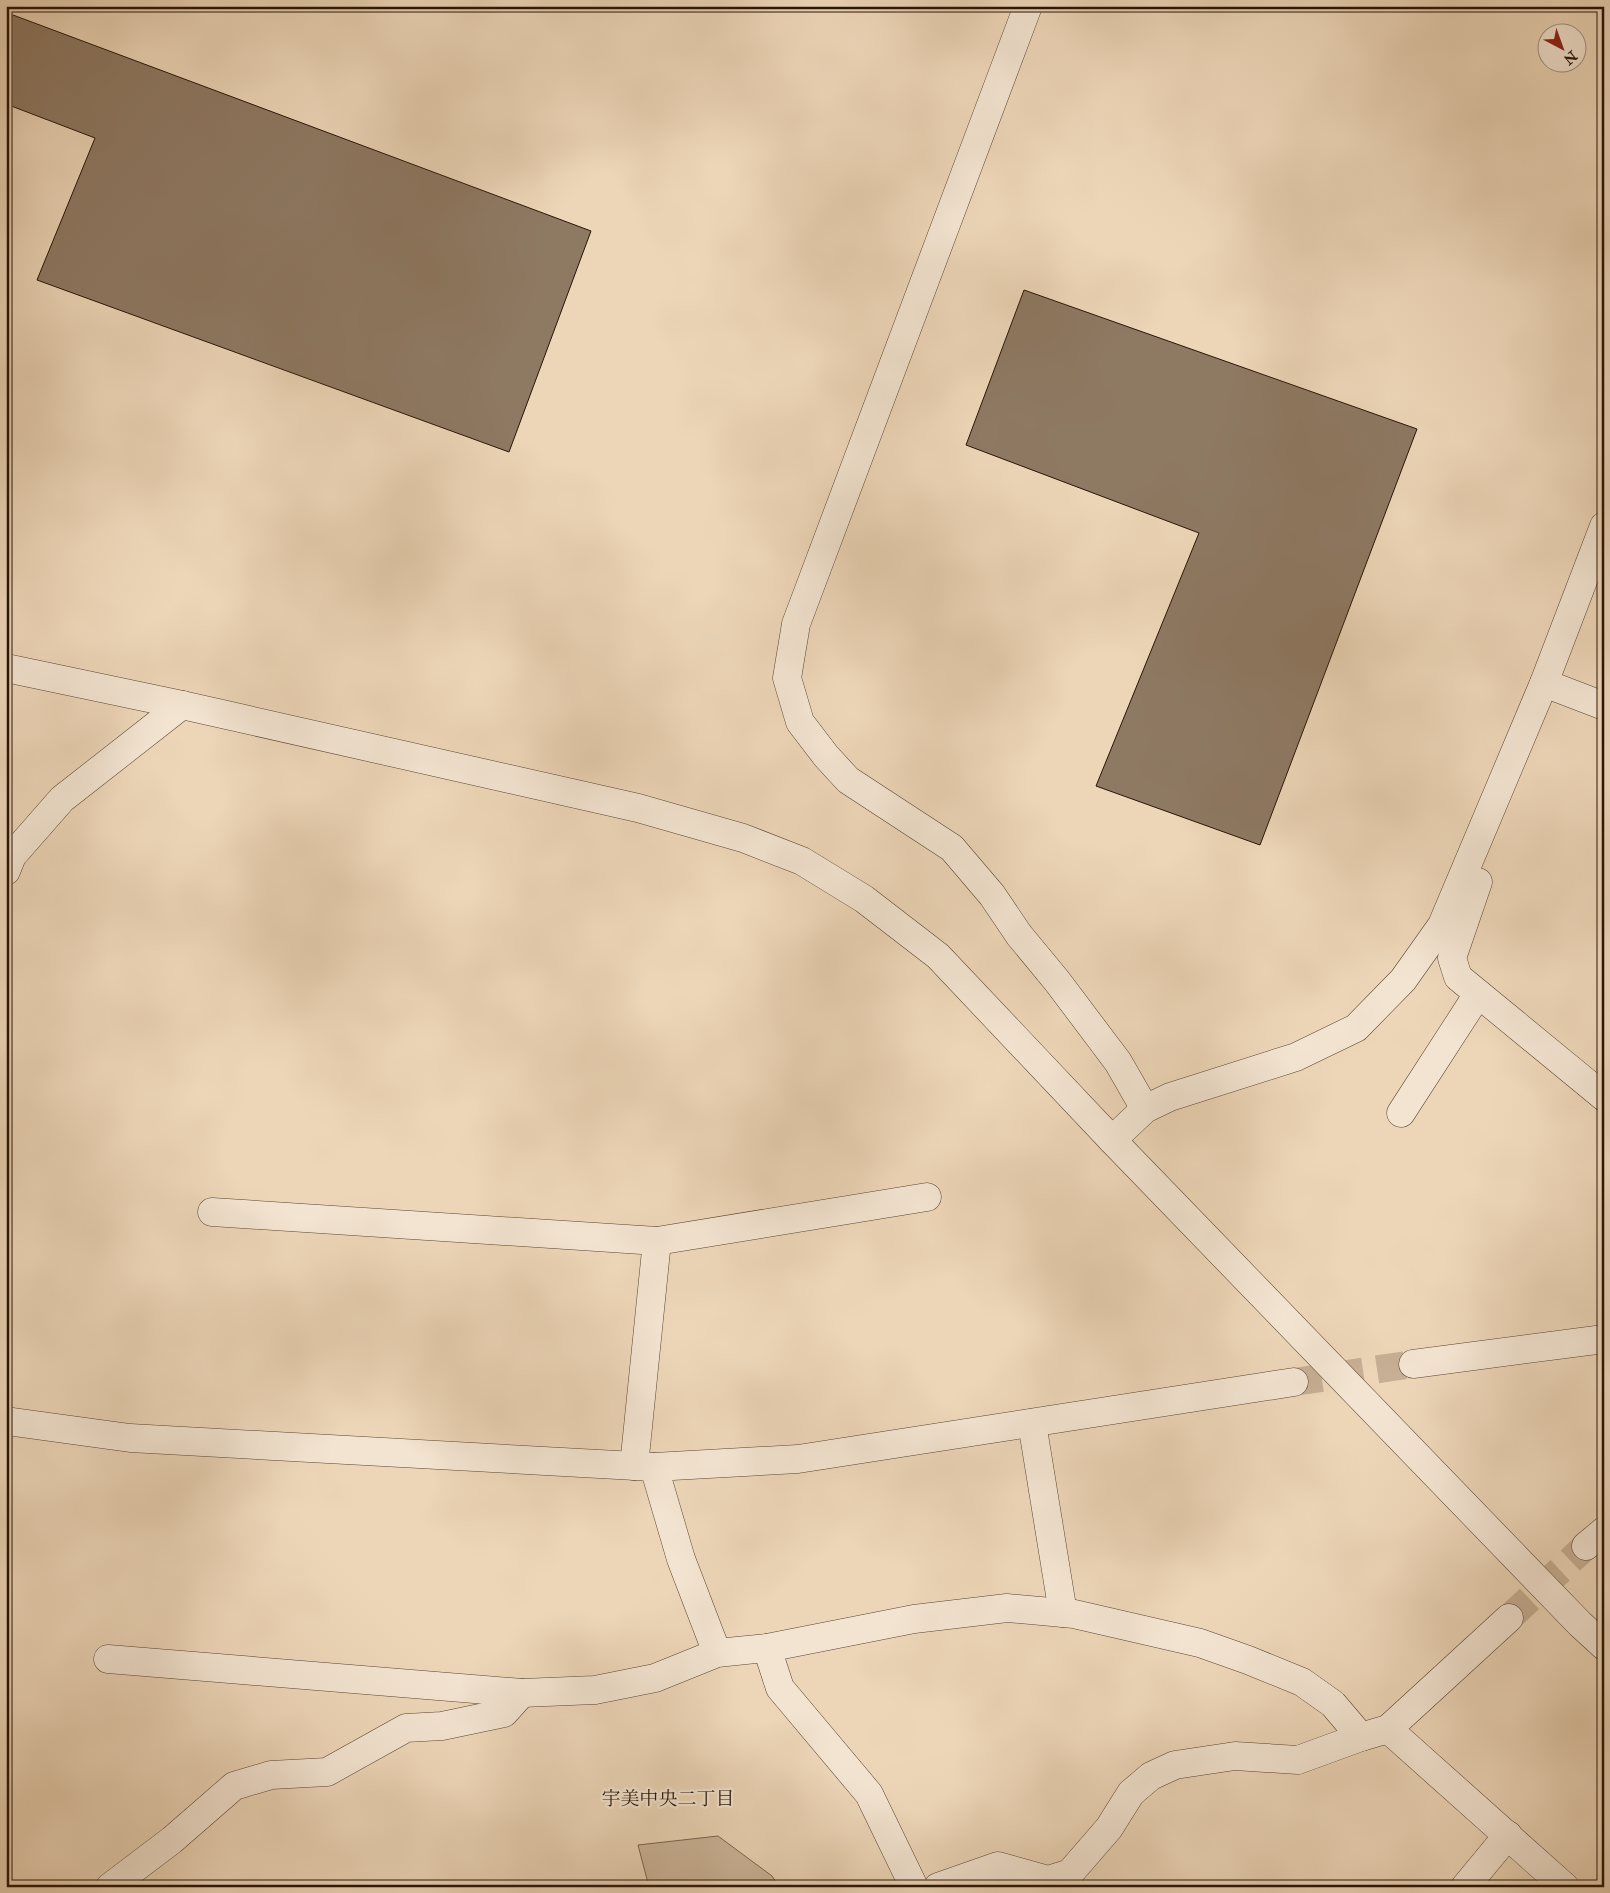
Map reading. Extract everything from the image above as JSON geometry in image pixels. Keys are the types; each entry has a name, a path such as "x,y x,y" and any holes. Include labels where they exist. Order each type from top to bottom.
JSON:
{"street":[{"path":"1028,6 796,624 787,678 800,722 826,756 848,780 952,848 992,895 1019,935 1057,981 1118,1062 1145,1110"},
{"path":"1112,1140 1145,1110 1170,1097 1296,1057 1356,1028 1403,980 1442,925 1544,683 1604,526"},
{"path":"6,668 182,705 638,808 743,838 802,861 864,899 938,956 1112,1140 1573,1617 1604,1646"},
{"path":"1544,683 1604,706"},
{"path":"6,870 12,856 62,799 182,705"},
{"path":"1482,830 1479,880 1452,958 1458,977 1604,1097"},
{"path":"1401,1113 1478,994"},
{"path":"212,1212 657,1241 927,1197"},
{"path":"657,1241 644,1467 717,1653"},
{"path":"1413,1364 1604,1339"},
{"path":"6,1421 130,1438 644,1467 798,1459 1294,1382"},
{"path":"1032,1423 1063,1613"},
{"path":"108,1660 522,1693 595,1690 655,1678 717,1653 767,1648 914,1619 1006,1608 1063,1613 1200,1643 1248,1660 1302,1682 1333,1704 1361,1737"},
{"path":"938,1887 998,1866 1048,1880 1070,1873 1109,1828 1131,1793 1151,1776 1175,1765 1235,1756 1298,1760 1388,1729 1510,1618"},
{"path":"767,1648 780,1688 869,1794 914,1887"},
{"path":"110,1887 172,1840 234,1786 271,1775 327,1772 406,1728 442,1726 504,1713 522,1693"},
{"path":"1388,1729 1565,1887"},
{"path":"1465,1887 1508,1835"}],"shaded area":[{"path":"718,1836 772,1876 779,1887 649,1887 638,1845"}],"building":[{"path":"13,15 591,231 509,452 37,280 95,138 6,104 6,31"},
{"path":"1024,290 1417,429 1260,845 1096,786 1199,533 966,445"}],"tunnel":[{"path":"1294,1382 1413,1364"},
{"path":"1509,1618 1586,1546"}],"district":[{"name":"宇美中央二丁目","path":"668,1799"}]}
